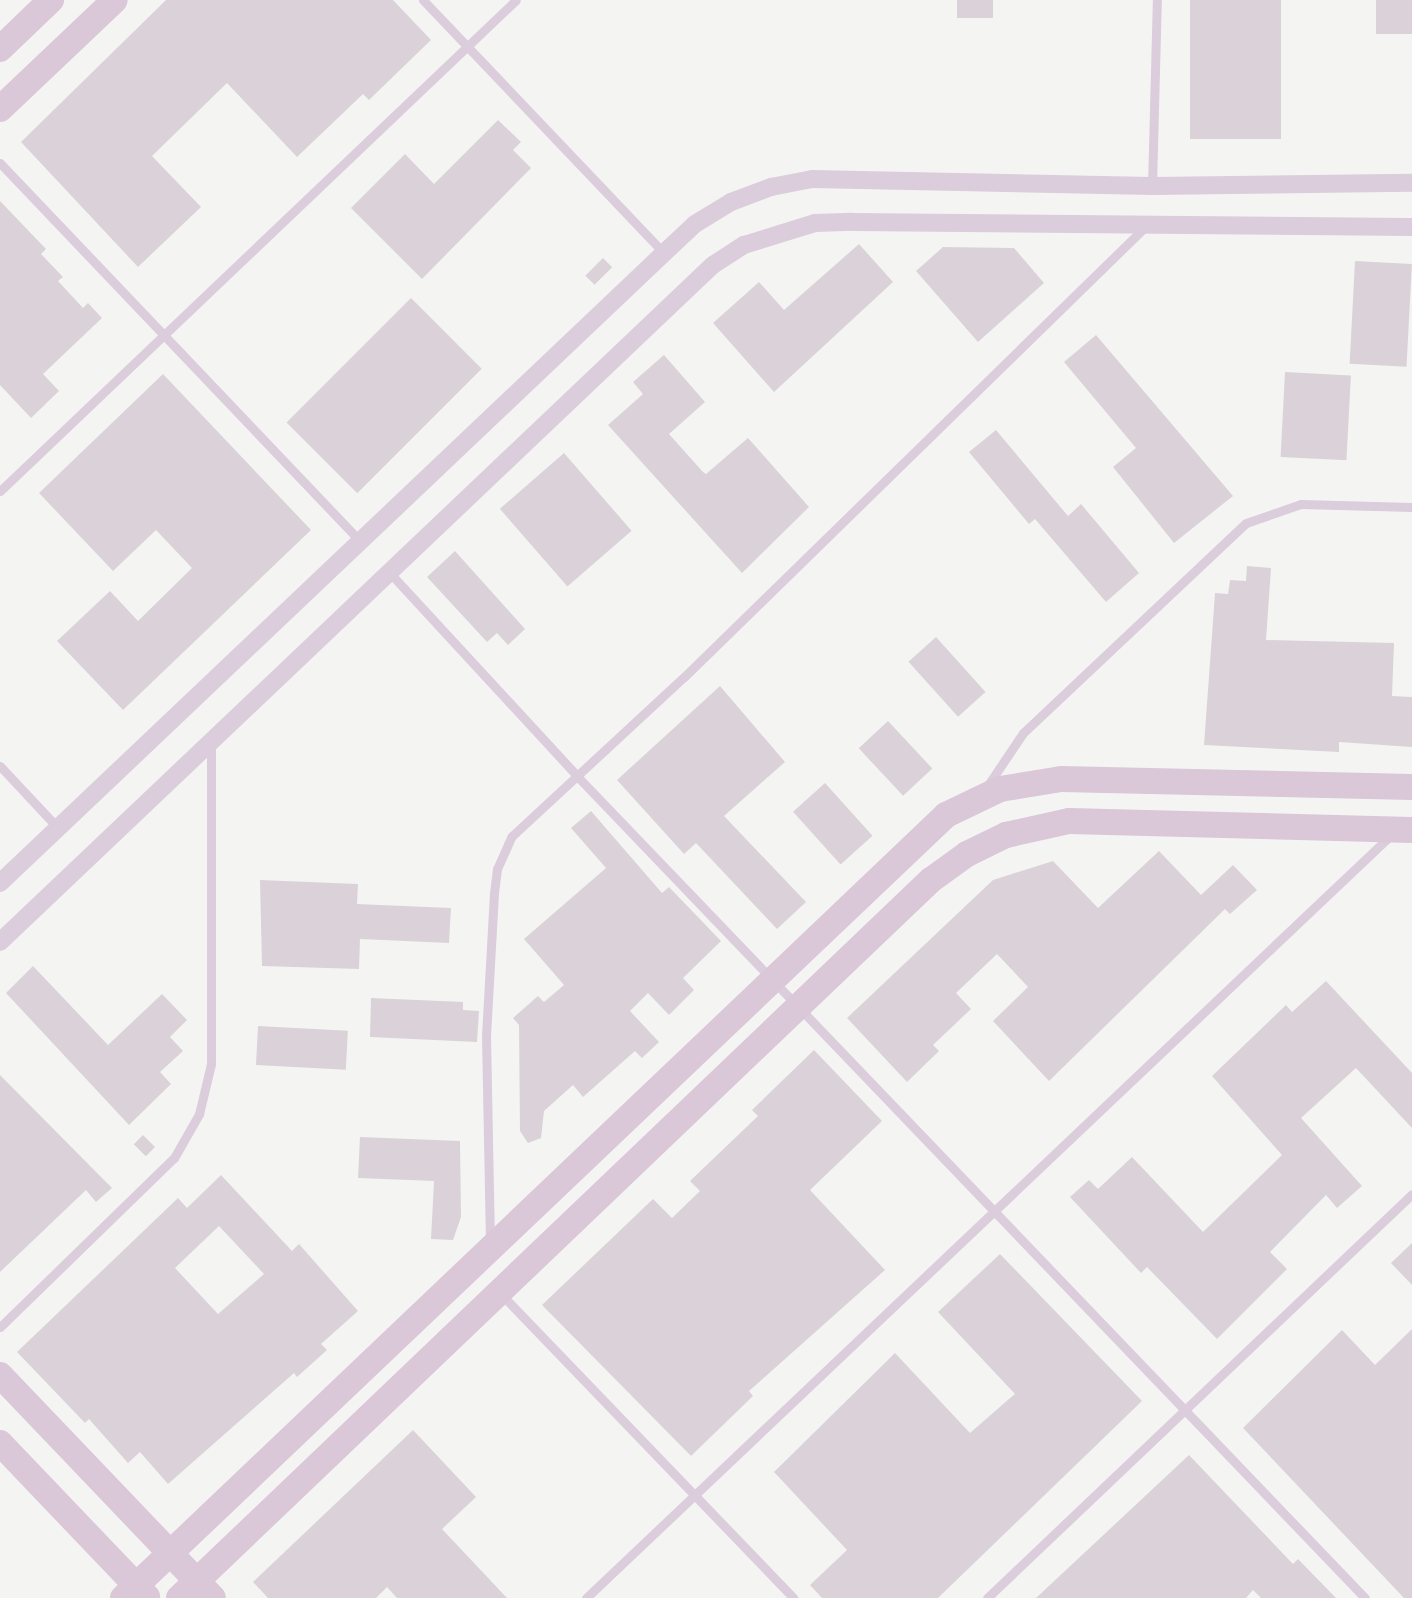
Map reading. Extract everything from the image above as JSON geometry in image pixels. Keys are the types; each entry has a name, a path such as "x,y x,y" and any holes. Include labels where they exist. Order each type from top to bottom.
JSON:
{"street":[{"path":"0,49 51,0"},
{"path":"0,109 114,0"},
{"path":"0,883 695,224 731,202 771,187 812,179 1152,186 1412,183"},
{"path":"0,942 713,265 744,245 815,223 1412,227"},
{"path":"0,1443 135,1594 170,1553 930,826 981,796 1020,784 1061,778 1412,787"},
{"path":"0,1375 170,1553 196,1592 500,1292 948,866 986,844 1027,828 1070,821 1404,830"}],"lane":[{"path":"423,0 664,253"},
{"path":"0,491 516,0"},
{"path":"1152,186 1157,0"},
{"path":"0,163 360,541"},
{"path":"490,1248 486,1036 496,869 512,836 684,678 1146,225"},
{"path":"981,796 1023,733 1246,523 1301,504 1412,507"},
{"path":"389,572 576,775 773,975 1365,1598"},
{"path":"0,1327 174,1158 200,1114 211,1064 211,742"},
{"path":"0,766 58,828"},
{"path":"586,1598 995,1209 1404,830"},
{"path":"987,1598 1412,1194"},
{"path":"500,1292 692,1497 794,1598"}],"building":[{"path":"166,0 393,0 431,40 369,100 363,94 297,157 227,83 152,156 201,207 138,267 21,142"},
{"path":"957,0 993,0 993,18 957,18"},
{"path":"1190,0 1281,0 1281,139 1190,139"},
{"path":"1376,0 1412,0 1412,34 1376,34"},
{"path":"498,120 521,142 513,150 531,168 422,279 351,208 405,154 434,184"},
{"path":"0,201 46,249 41,254 63,277 58,281 83,308 88,303 102,318 43,374 59,391 31,418 0,385"},
{"path":"859,244 893,282 774,392 713,323 759,282 784,310"},
{"path":"943,247 1014,248 1044,283 978,342 916,271"},
{"path":"603,258 612,267 595,285 585,276"},
{"path":"1355,261 1412,264 1407,367 1350,364"},
{"path":"411,298 482,369 357,493 287,422"},
{"path":"1096,335 1233,496 1174,543 1113,467 1136,448 1064,362"},
{"path":"664,355 705,402 669,434 703,472 706,474 748,438 809,507 742,573 608,425 643,394 633,382"},
{"path":"1285,372 1351,375 1346,460 1281,457"},
{"path":"163,374 311,530 123,710 57,641 110,591 138,621 192,568 156,530 113,571 39,493"},
{"path":"996,430 1068,516 1081,504 1139,573 1106,602 1035,519 1029,524 969,452"},
{"path":"564,453 632,531 567,587 500,509"},
{"path":"455,551 525,629 508,645 497,633 487,642 427,577"},
{"path":"1247,566 1271,568 1266,640 1394,643 1392,696 1412,697 1412,747 1339,742 1339,752 1204,745 1215,593 1228,594 1230,580 1246,581"},
{"path":"936,637 986,692 958,717 909,662"},
{"path":"720,686 785,762 724,816 806,902 777,929 696,843 684,854 617,780"},
{"path":"888,721 932,769 903,796 859,748"},
{"path":"825,783 873,836 841,865 793,812"},
{"path":"591,811 662,893 669,887 721,941 683,978 694,990 669,1015 648,993 630,1011 659,1042 642,1058 635,1051 583,1097 573,1085 544,1111 541,1138 528,1143 520,1131 519,1025 513,1018 538,996 544,1002 564,985 524,939 606,868 571,828"},
{"path":"1159,851 1201,895 1233,865 1257,890 1230,914 1225,909 1049,1081 993,1021 1028,987 997,954 956,993 971,1009 933,1045 939,1051 907,1082 847,1018 993,880 1053,861 1098,908"},
{"path":"260,880 358,884 357,904 451,908 449,943 360,939 359,969 262,966"},
{"path":"33,966 108,1045 162,994 187,1020 170,1037 183,1051 160,1072 171,1084 129,1125 6,993"},
{"path":"1326,981 1412,1073 1412,1128 1356,1068 1301,1118 1362,1186 1337,1208 1326,1195 1270,1252 1287,1269 1217,1339 1147,1267 1141,1273 1070,1197 1089,1180 1098,1189 1132,1157 1203,1232 1282,1155 1212,1076 1286,1005 1292,1012"},
{"path":"371,998 463,1002 463,1010 479,1011 477,1042 370,1037"},
{"path":"258,1026 348,1031 346,1070 256,1065"},
{"path":"814,1050 882,1121 810,1190 885,1270 749,1391 753,1396 691,1456 542,1305 653,1199 672,1218 700,1191 690,1181 758,1116 752,1110"},
{"path":"0,1075 112,1188 96,1202 86,1190 0,1272"},
{"path":"143,1135 155,1147 146,1156 134,1144"},
{"path":"360,1137 460,1141 461,1217 453,1240 431,1239 434,1181 358,1178"},
{"path":"221,1175 292,1251 299,1244 358,1311 321,1344 327,1350 297,1377 294,1373 168,1484 140,1452 128,1463 89,1419 85,1423 17,1352 178,1198 187,1208","holes":["219,1226 264,1274 218,1314 175,1268"]},
{"path":"1412,1243 1412,1285 1391,1263"},
{"path":"1000,1254 1142,1401 938,1598 822,1598 810,1585 847,1550 774,1472 895,1353 970,1433 1015,1394 938,1312"},
{"path":"1412,1329 1412,1598 1404,1598 1243,1428 1342,1330 1375,1365"},
{"path":"413,1430 476,1497 442,1529 507,1598 397,1598 387,1587 376,1598 268,1598 253,1582"},
{"path":"1189,1455 1293,1564 1298,1559 1336,1598 1261,1598 1253,1590 1246,1598 1036,1598"}]}
